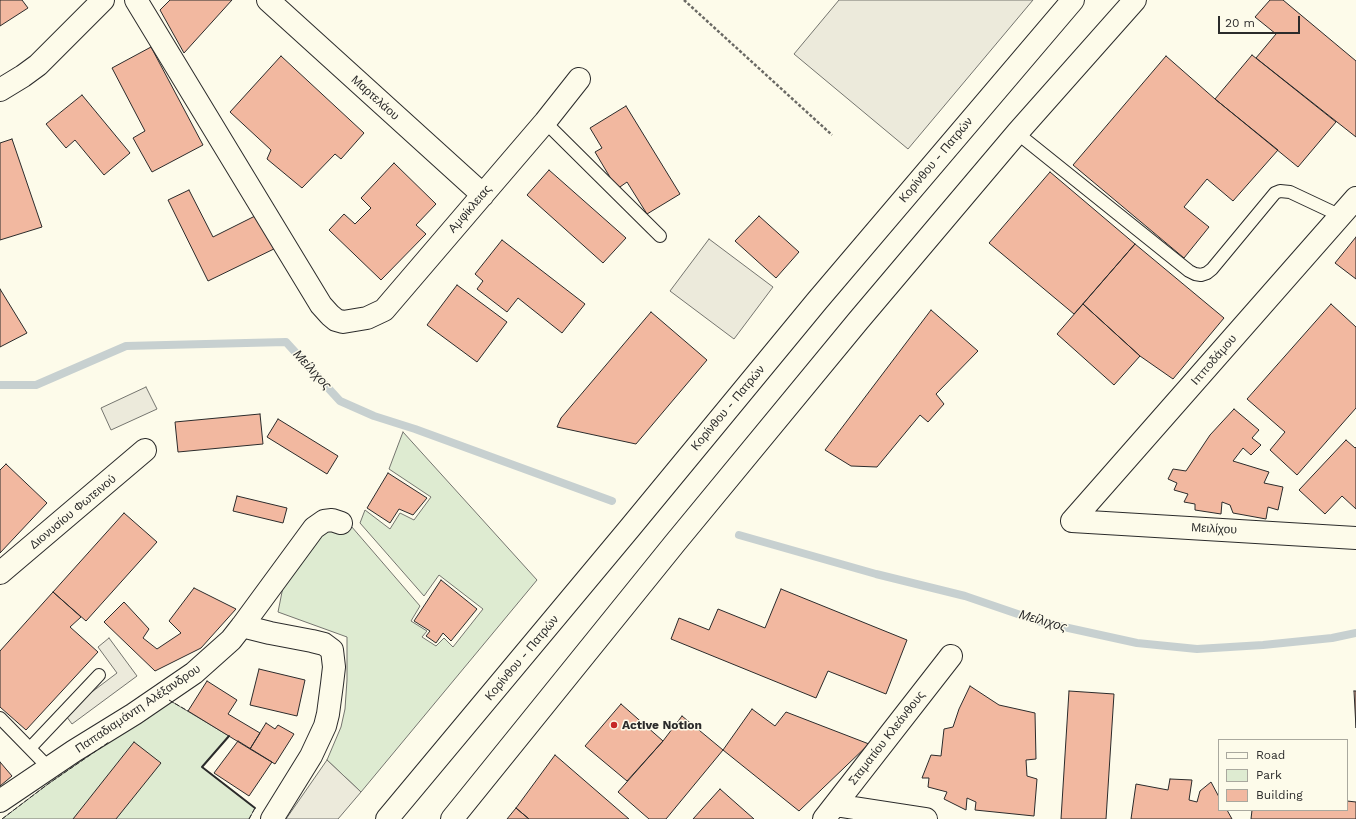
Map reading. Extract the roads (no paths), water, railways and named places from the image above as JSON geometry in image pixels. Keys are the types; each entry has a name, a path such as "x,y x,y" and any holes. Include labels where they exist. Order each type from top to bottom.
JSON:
{"main road":[{"path":"0,90 24,76 38,65 103,0"},
{"name":"Αμφίκλειας","path":"136,0 321,305 336,320 349,322 367,318 384,310 545,122 579,79"},
{"name":"Μαρτελάου","path":"268,0 483,195"},
{"name":"Κορίνθου - Πατρών","path":"387,819 817,301 1073,0"},
{"path":"452,819 710,500 858,321 1017,133 1135,0"},
{"name":"Ιπποδάμου","path":"1072,521 1356,198"},
{"name":"Διονυσίου Φωτεινού","path":"0,574 145,450"},
{"name":"Παπαδιαμάντη Αλέξανδρου","path":"0,801 194,673 231,640 314,528 324,521 332,520 341,523"},
{"name":"Μειλίχου","path":"1072,521 1356,538"},
{"path":"242,626 324,644 332,650 334,667 325,726 311,756 272,819"},
{"name":"Σταματίου Κλεάνθους","path":"829,812 951,656"},
{"path":"829,812 926,819"}],"lane":[{"path":"545,122 660,236"},
{"path":"1017,133 1195,274 1201,275 1212,269 1271,197 1280,191 1290,192 1340,216"},
{"path":"30,748 99,675"},
{"path":"0,718 49,768"}],"waterway":[{"name":"Μείλιχος","path":"0,385 36,385 126,346 286,342 340,401 374,416 415,429 612,501"},
{"name":"Μείλιχος","path":"739,535 876,574 965,596 1041,622 1137,643 1197,649 1263,645 1332,638 1356,633"}],"place":[{"name":"Active Notion","path":"614,725"}]}
